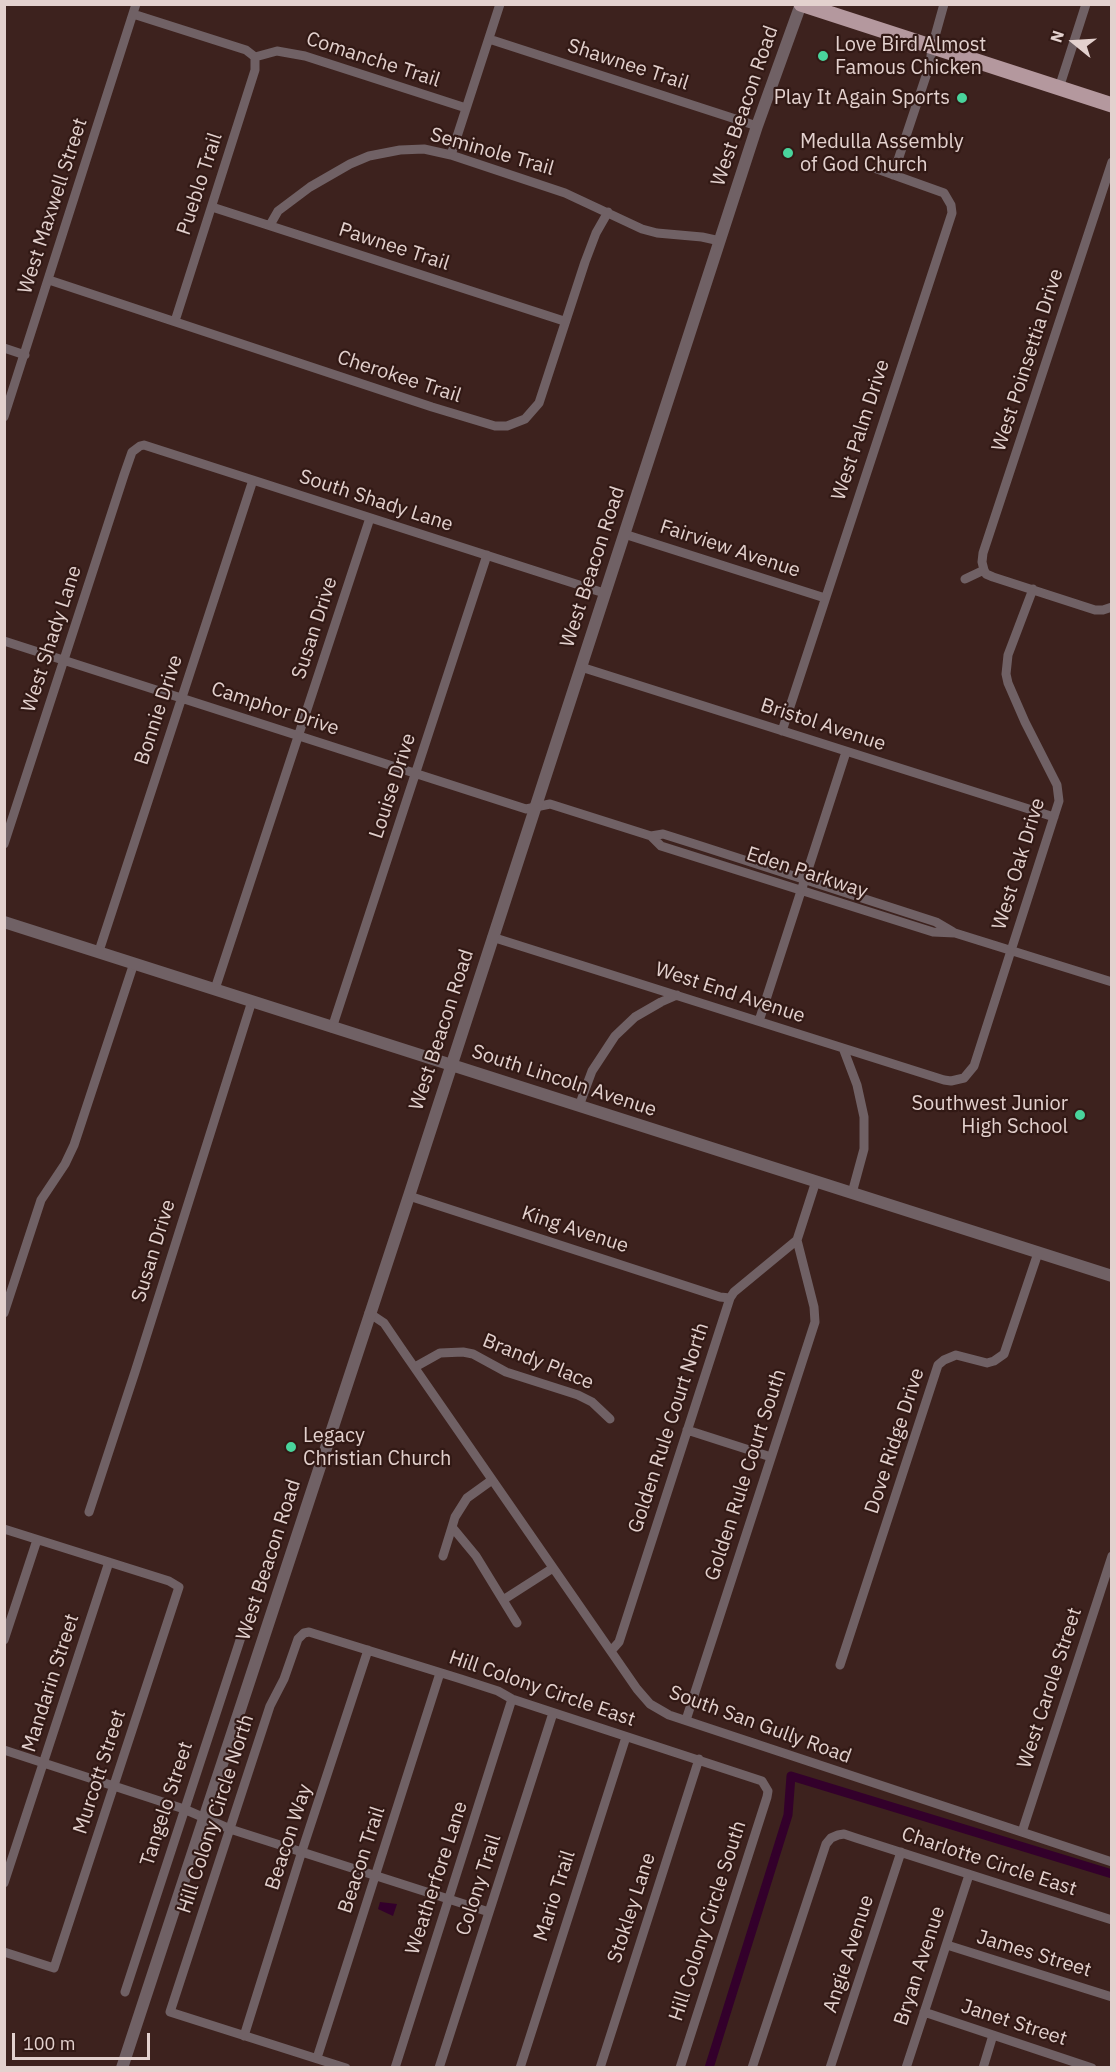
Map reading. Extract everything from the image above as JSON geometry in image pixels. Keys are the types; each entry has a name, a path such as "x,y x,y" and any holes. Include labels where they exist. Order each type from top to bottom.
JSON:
{"main road":[{"path":"801,4 1112,105"}],"street":[{"path":"451,155 500,4"},
{"name":"West Beacon Road","path":"122,2067 369,1312 410,1196 492,937 757,126 801,4"},
{"path":"893,175 930,64 932,47 944,4"},
{"path":"1059,88 1086,4"},
{"path":"135,9 246,51 255,57"},
{"name":"West Maxwell Street","path":"4,417 135,9"},
{"name":"Shawnee Trail","path":"489,39 757,126"},
{"name":"Comanche Trail","path":"255,57 278,51 305,56 466,108"},
{"name":"Pueblo Trail","path":"175,321 255,70 255,57"},
{"name":"Seminole Trail","path":"270,225 278,211 310,187 360,160 409,149 424,149 451,155 565,193 620,219 657,233 720,241"},
{"name":"West Poinsettia Drive","path":"984,570 982,562 984,553 1112,162"},
{"name":"West Palm Drive","path":"782,731 952,213 949,198 944,193 877,169"},
{"name":"Pawnee Trail","path":"212,207 564,321"},
{"name":"Cherokee Trail","path":"49,280 495,426 513,424 525,419 535,408 596,233 608,212"},
{"path":"4,348 25,355"},
{"name":"South Shady Lane","path":"137,447 144,445 604,593"},
{"name":"West Shady Lane","path":"4,844 124,475 132,452 137,447"},
{"name":"Bonnie Drive","path":"99,951 253,480"},
{"name":"Susan Drive","path":"215,989 370,518"},
{"name":"Fairview Avenue","path":"624,534 825,598"},
{"name":"Louise Drive","path":"332,1028 487,555"},
{"path":"965,579 984,570 986,574 993,577 1095,610 1111,609"},
{"name":"West Oak Drive","path":"957,1080 969,1074 974,1066 1059,801 1057,785 1025,722 1006,674 1008,655 1033,589"},
{"name":"Camphor Drive","path":"4,641 526,809 535,807"},
{"name":"Bristol Avenue","path":"581,667 1054,817"},
{"path":"759,1021 846,752"},
{"name":"Eden Parkway","path":"535,807 550,804 651,836 663,834 936,922 956,933 1112,982"},
{"name":"Eden Parkway","path":"651,836 661,846 933,932 956,933"},
{"name":"South Lincoln Avenue","path":"4,922 1112,1276"},
{"name":"West End Avenue","path":"492,937 944,1080 957,1080"},
{"path":"4,1313 38,1209 74,1145 134,963"},
{"path":"579,1106 595,1065 615,1036 635,1017 677,995"},
{"name":"Susan Drive","path":"89,1512 252,1001"},
{"path":"843,1048 857,1085 864,1117 864,1149 852,1193"},
{"path":"797,1240 816,1181"},
{"name":"King Avenue","path":"410,1196 730,1298"},
{"name":"Golden Rule Court North","path":"611,1651 619,1642 730,1298 734,1292 797,1240"},
{"name":"Golden Rule Court South","path":"686,1720 815,1322 814,1307 797,1240"},
{"name":"Dove Ridge Drive","path":"840,1665 938,1365 944,1359 956,1355 987,1363 1004,1354 1038,1253"},
{"name":"South San Gully Road","path":"369,1312 384,1323 415,1366 637,1689 650,1704 669,1715 1112,1862"},
{"name":"Brandy Place","path":"415,1366 441,1353 472,1354 506,1372 585,1398 610,1419"},
{"path":"687,1431 771,1457"},
{"path":"443,1556 455,1517 467,1498 492,1480"},
{"path":"452,1527 476,1556 517,1623"},
{"path":"4,1529 109,1562"},
{"path":"4,1640 37,1540"},
{"name":"West Carole Street","path":"1022,1832 1112,1556"},
{"name":"Murcott Street","path":"4,1952 54,1968 179,1587 169,1581 109,1562"},
{"name":"Mandarin Street","path":"4,1883 109,1562"},
{"path":"503,1600 553,1568"},
{"name":"Tangelo Street","path":"125,1992 244,1628"},
{"name":"Hill Colony Circle East","path":"304,1633 315,1633 498,1691 512,1699 553,1713 762,1780 766,1786"},
{"name":"Hill Colony Circle North","path":"244,2036 170,2011 270,1706 284,1679 298,1639 304,1633"},
{"name":"Beacon Way","path":"244,2036 368,1650"},
{"name":"Beacon Trail","path":"318,2058 440,1673"},
{"name":"Weatherfore Lane","path":"395,2067 512,1699"},
{"name":"Colony Trail","path":"440,2067 553,1713"},
{"name":"Mario Trail","path":"520,2067 626,1737"},
{"path":"4,1750 184,1809 230,1829 489,1912"},
{"name":"Stokley Lane","path":"600,2067 699,1759"},
{"name":"Hill Colony Circle South","path":"680,2067 766,1797 766,1786"},
{"name":"Charlotte Circle East","path":"752,2067 826,1844 838,1835 844,1834 1112,1920"},
{"name":"Angie Avenue","path":"830,2067 901,1852"},
{"name":"Bryan Avenue","path":"906,2067 969,1875"},
{"name":"James Street","path":"947,1946 1112,1997"},
{"name":"Janet Street","path":"924,2012 993,2035 1061,2063 1092,2067"},
{"path":"982,2067 993,2035"},
{"path":"244,2036 346,2067"}],"shaded area":[{"path":"380,1902 397,1904 393,1916 378,1909"}],"waterway":[{"path":"709,2068 788,1815 791,1776 1112,1874"}],"place":[{"name":"Love Bird Almost Famous Chicken","path":"823,56"},
{"name":"Play It Again Sports","path":"962,98"},
{"name":"Medulla Assembly of God Church","path":"788,153"},
{"name":"Southwest Junior High School","path":"1080,1115"},
{"name":"Legacy Christian Church","path":"291,1447"}]}
